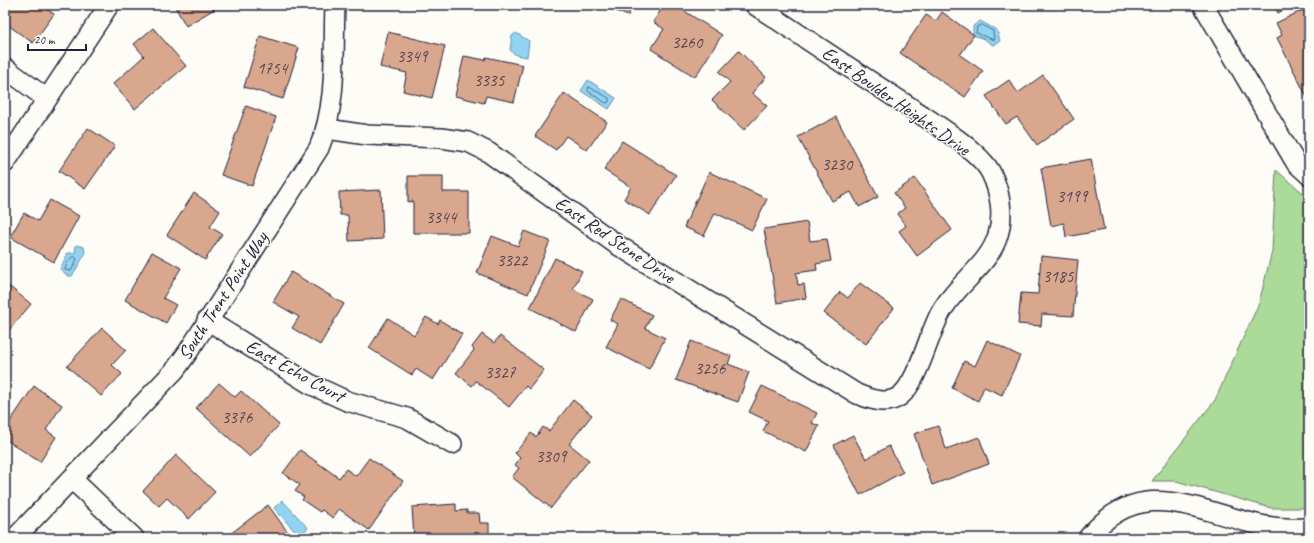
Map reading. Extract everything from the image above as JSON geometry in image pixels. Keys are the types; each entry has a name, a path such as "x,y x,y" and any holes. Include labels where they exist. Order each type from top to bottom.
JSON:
{"street":[{"path":"5,163 109,5"},
{"name":"South Trent Point Way","path":"15,538 175,370 319,148 327,129 332,102 335,5"},
{"name":"East Boulder Heights Drive","path":"756,5 958,140 991,172 998,193 1001,216 998,235 990,252 941,311 912,380 900,396 888,401"},
{"path":"1203,5 1296,163 1309,175"},
{"path":"5,68 47,99"},
{"name":"East Red Stone Drive","path":"327,129 367,135 441,138 468,142 488,152 616,244 857,394 876,402 888,401"},
{"name":"East Echo Court","path":"207,320 310,384 347,401 407,418 452,444"},
{"path":"72,479 134,538"},
{"path":"1088,538 1112,515 1132,504 1156,500 1178,503 1272,527 1309,528"}],"green space":[{"path":"1276,170 1309,198 1309,508 1271,508 1176,481 1152,481 1215,400 1259,303 1272,251"}],"water":[{"path":"980,21 997,30 1000,41 993,45 984,39 973,35 973,26"},
{"path":"516,33 529,41 527,57 516,55 510,50 512,36"},
{"path":"588,80 616,98 609,109 581,91"},
{"path":"76,245 84,247 85,254 72,276 68,276 60,269 68,253 75,253"},
{"path":"282,500 308,528 299,536 274,508"}],"building":[{"path":"5,5 40,5 54,14 33,43 5,23"},
{"path":"174,5 221,5 186,26"},
{"path":"601,5 632,5 628,16"},
{"path":"664,5 675,5 722,35 695,77 651,49 664,29 653,22"},
{"path":"1274,5 1293,5 1278,13"},
{"path":"1305,9 1309,18 1308,99 1277,38 1282,35 1276,23"},
{"path":"942,12 974,35 960,55 983,71 965,97 900,53 926,15 936,21"},
{"path":"153,28 186,66 135,109 113,84 144,56 134,44"},
{"path":"388,32 445,46 432,98 403,91 407,73 380,67"},
{"path":"260,36 299,48 283,99 244,87"},
{"path":"739,51 766,77 752,93 767,106 744,130 712,100 730,82 719,72"},
{"path":"464,56 485,60 486,57 523,65 514,102 486,96 484,103 455,96"},
{"path":"1043,75 1074,119 1037,145 1017,117 1006,124 986,96 1009,80 1018,93"},
{"path":"564,93 607,122 587,150 566,136 556,150 535,136"},
{"path":"246,106 276,117 252,186 221,175"},
{"path":"836,117 878,197 859,207 851,192 832,201 798,137"},
{"path":"88,128 115,146 85,189 59,171"},
{"path":"622,141 676,175 650,215 624,199 631,187 604,170"},
{"path":"1091,159 1104,230 1066,237 1064,223 1051,226 1041,168"},
{"path":"709,172 767,199 752,230 715,213 704,236 684,227"},
{"path":"408,176 443,176 443,192 469,192 469,233 413,233 413,201 408,202"},
{"path":"915,178 952,230 917,256 899,231 906,226 897,214 905,208 894,193"},
{"path":"381,190 383,239 349,241 348,215 340,215 339,192"},
{"path":"194,193 220,211 210,227 222,234 205,260 167,235"},
{"path":"50,200 79,216 54,262 10,237 24,213 38,221"},
{"path":"807,222 810,241 827,239 831,261 816,264 817,270 796,273 798,285 804,284 806,298 777,303 764,229"},
{"path":"524,231 550,241 528,294 477,273 492,236 518,246"},
{"path":"152,252 181,268 163,298 176,305 166,323 125,300"},
{"path":"1041,256 1078,260 1073,316 1042,314 1041,326 1018,324 1021,293 1038,294"},
{"path":"555,258 582,271 573,289 593,299 576,332 530,308"},
{"path":"291,272 344,304 320,345 292,328 299,317 273,302"},
{"path":"5,283 31,304 5,335"},
{"path":"860,283 894,308 866,344 824,313 840,292 848,298"},
{"path":"621,299 652,315 645,328 665,338 649,369 606,347 618,324 610,320"},
{"path":"426,317 438,324 440,320 462,334 433,380 416,369 412,375 369,348 388,318 414,335"},
{"path":"102,328 126,350 112,365 122,374 101,396 67,366"},
{"path":"482,334 494,343 500,336 544,370 529,389 526,386 509,407 476,381 472,386 456,373 474,350 472,347"},
{"path":"987,340 1020,356 1002,395 984,387 978,401 952,388 964,361 975,366"},
{"path":"691,341 731,356 728,364 749,372 738,402 676,380"},
{"path":"219,383 235,397 241,391 279,425 250,457 196,408"},
{"path":"34,386 62,405 46,430 56,437 40,462 5,439 5,429"},
{"path":"762,386 817,413 812,423 819,426 806,452 763,431 768,421 749,412"},
{"path":"573,400 592,415 569,444 589,460 551,508 512,477 519,468 515,465 520,458 515,453 531,433 536,437 543,427 549,431"},
{"path":"938,426 946,449 979,437 989,464 932,485 914,434"},
{"path":"853,435 866,459 889,446 903,472 860,495 834,445"},
{"path":"300,450 339,478 346,469 356,476 369,458 403,481 369,530 339,509 333,518 322,510 320,512 302,500 304,497 295,491 300,485 283,473"},
{"path":"176,455 215,492 189,519 167,498 159,506 143,491"},
{"path":"456,504 456,511 467,510 467,513 479,513 480,523 489,523 489,538 414,538 412,507"},
{"path":"268,505 292,538 225,538"}]}
